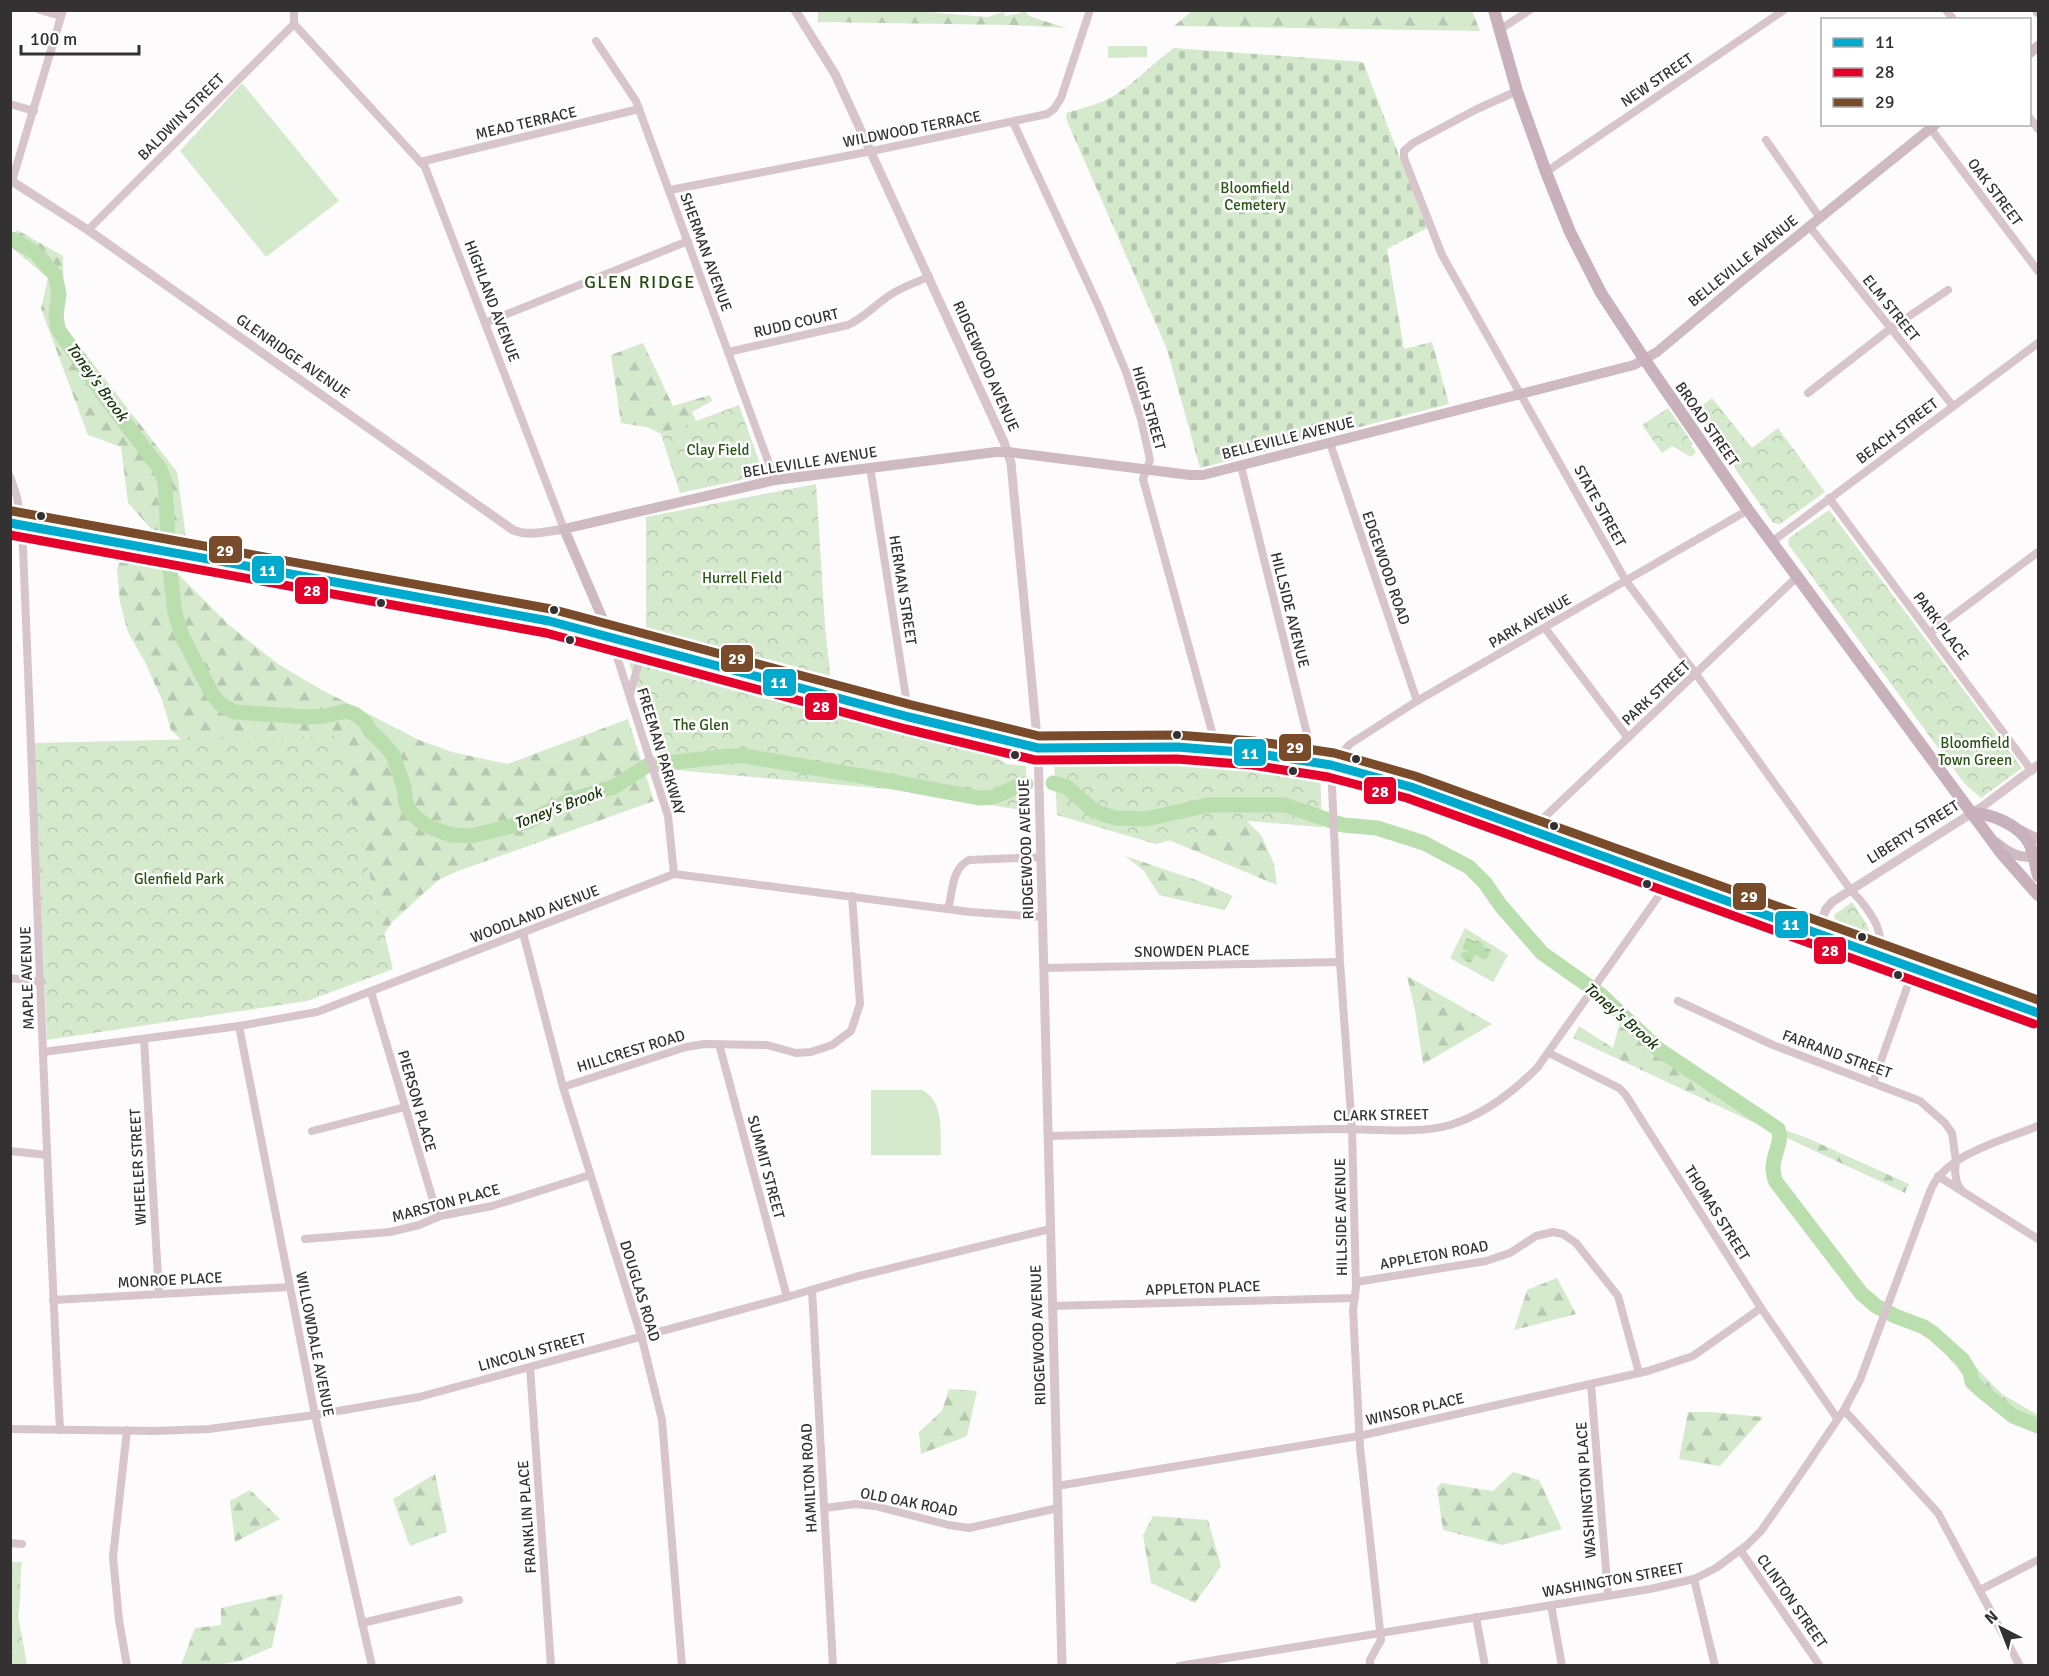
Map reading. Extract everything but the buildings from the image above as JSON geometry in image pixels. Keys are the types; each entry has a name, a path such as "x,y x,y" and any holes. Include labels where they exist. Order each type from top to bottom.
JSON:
{"main road":[{"name":"BROAD STREET","path":"1494,10 1517,91 1546,172 1570,232 1601,293 1748,510 1971,813 2005,858 2038,895"},
{"name":"BELLEVILLE AVENUE","path":"564,529 776,480 1008,452 1190,476 1203,475 1634,365 1645,360 1934,127"},
{"path":"16,524 540,619 909,717 1038,748 1178,747 1331,765 1411,787 2038,1013"},
{"name":"HIGHLAND AVENUE","path":"564,529 611,638"},
{"path":"1971,813 1988,816 2038,839"},
{"path":"2013,827 2026,839 2036,857 2038,876"},
{"path":"1990,838 2013,854 2036,857"}],"street":[{"path":"11,181 62,13 40,10"},
{"path":"294,10 294,24"},
{"name":"WILDWOOD TERRACE","path":"670,190 1047,114 1054,109 1061,98 1090,10"},
{"path":"1499,30 1530,10"},
{"name":"NEW STREET","path":"1546,172 1784,10"},
{"name":"RIDGEWOOD AVENUE","path":"797,14 835,74 872,151 1011,463 1038,748 1062,1665"},
{"name":"HIGHLAND AVENUE","path":"294,24 425,167 564,529"},
{"name":"BALDWIN STREET","path":"88,230 294,24"},
{"name":"SHERMAN AVENUE","path":"596,41 636,101 776,480"},
{"name":"STATE STREET","path":"1517,91 1413,143 1404,151 1404,158 1442,255 1626,581 1696,674 1850,890 1868,909 1881,943 1878,955"},
{"path":"10,104 34,111"},
{"name":"MEAD TERRACE","path":"420,162 639,110"},
{"name":"HIGH STREET","path":"1013,122 1098,305 1126,372 1141,419 1150,460 1143,479 1217,750"},
{"name":"OAK STREET","path":"1934,127 2038,271"},
{"path":"1766,140 1820,218"},
{"name":"GLENRIDGE AVENUE","path":"11,181 88,230 513,530 529,534 564,529"},
{"name":"ELM STREET","path":"1809,226 1953,406"},
{"path":"485,323 688,241"},
{"name":"RUDD COURT","path":"728,352 848,325 863,318 889,296 904,287 929,277"},
{"path":"1808,393 1890,329 1948,290"},
{"name":"BEACH STREET","path":"1773,541 2038,343"},
{"name":"EDGEWOOD ROAD","path":"1330,443 1417,701"},
{"name":"HILLSIDE AVENUE","path":"1241,466 1307,735 1311,761"},
{"name":"HERMAN STREET","path":"870,467 909,717"},
{"name":"MAPLE AVENUE","path":"10,476 17,497 16,524 42,982 47,1155 60,1430"},
{"name":"PARK PLACE","path":"1829,498 1929,633 2035,768"},
{"name":"PARK AVENUE","path":"1331,765 1350,744 1417,701 1748,510"},
{"path":"1929,633 2038,552"},
{"name":"PARK STREET","path":"1532,830 1798,576"},
{"path":"1545,628 1628,738"},
{"name":"FREEMAN PARKWAY","path":"611,638 668,816 674,874"},
{"path":"630,695 639,662 652,649"},
{"name":"HILLSIDE AVENUE","path":"1331,765 1340,962 1352,1129 1356,1282 1353,1310 1359,1436 1381,1640 1370,1660 1370,1665"},
{"name":"LIBERTY STREET","path":"1816,933 1827,906 1971,813 2035,768"},
{"path":"948,909 956,873 964,862 1041,856"},
{"name":"WOODLAND AVENUE","path":"43,1052 239,1026 317,1012 674,874 948,909 1043,917"},
{"name":"CLARK STREET","path":"1048,1136 1432,1129 1453,1124 1507,1096 1530,1075 1549,1053 1595,984 1670,880"},
{"name":"HILLCREST ROAD","path":"563,1087 686,1047 719,1044 767,1045 796,1053 811,1052 832,1044 851,1031 860,1004 852,896"},
{"name":"DOUGLAS ROAD","path":"523,933 563,1087 641,1336 662,1420 682,1665"},
{"name":"SNOWDEN PLACE","path":"1044,968 1340,962"},
{"path":"1874,1083 1914,968"},
{"path":"10,978 42,982"},
{"name":"PIERSON PLACE","path":"371,992 438,1217"},
{"name":"FARRAND STREET","path":"1678,1001 1773,1045 1916,1098 1945,1123 1952,1133 1956,1161"},
{"name":"WILLOWDALE AVENUE","path":"239,1026 315,1415 372,1665"},
{"name":"WHEELER STREET","path":"144,1039 159,1294"},
{"name":"SUMMIT STREET","path":"719,1044 787,1297"},
{"name":"THOMAS STREET","path":"1549,1053 1619,1088 1625,1094 1761,1308 1837,1418"},
{"path":"312,1131 405,1107"},
{"name":"WASHINGTON STREET","path":"1179,1665 1225,1662 1380,1633 1650,1589 1694,1579 1716,1568 1741,1551 1761,1531 1844,1410 1860,1380 1931,1189 1938,1176 1956,1161 1972,1153 2038,1126"},
{"path":"10,1151 47,1155"},
{"path":"1956,1161 1957,1183 1962,1191"},
{"name":"MARSTON PLACE","path":"304,1239 390,1232 419,1225 438,1217 492,1206 590,1175"},
{"path":"1938,1176 2038,1239"},
{"name":"LINCOLN STREET","path":"10,1429 209,1429 315,1415 419,1397 855,1277 1050,1229"},
{"name":"APPLETON ROAD","path":"1356,1282 1485,1261 1510,1253 1536,1236 1552,1232 1563,1234 1576,1243 1618,1296 1639,1373"},
{"name":"MONROE PLACE","path":"53,1300 290,1287"},
{"name":"HAMILTON ROAD","path":"812,1290 833,1665"},
{"name":"APPLETON PLACE","path":"1052,1306 1354,1298"},
{"name":"WINSOR PLACE","path":"1057,1486 1359,1436 1639,1373 1693,1356 1761,1308"},
{"name":"FRANKLIN PLACE","path":"530,1367 551,1665"},
{"name":"WASHINGTON PLACE","path":"1591,1383 1608,1595"},
{"path":"1844,1410 1938,1513 2020,1665"},
{"path":"127,1430 113,1557 119,1620 127,1665"},
{"name":"OLD OAK ROAD","path":"825,1508 855,1504 876,1506 930,1521 969,1528 1058,1509"},
{"path":"10,1543 22,1544"},
{"name":"CLINTON STREET","path":"1741,1551 1820,1665"},
{"path":"1980,1590 2038,1560"},
{"path":"1694,1579 1715,1665"},
{"path":"362,1623 459,1600"},
{"path":"1551,1605 1563,1665"},
{"path":"1476,1617 1485,1665"}],"green space":[{"path":"917,11 987,17 1004,12 1005,16 1025,11 1029,16 1066,28 818,22 818,12"},
{"path":"1192,11 1472,11 1480,31 1174,26"},
{"path":"1108,46 1147,46 1147,57 1108,58"},
{"name":"Bloomfield Cemetery","path":"1174,48 1363,62 1427,228 1387,249 1404,349 1432,342 1449,404 1200,468 1167,349 1067,121 1066,113 1112,97"},
{"path":"242,83 339,201 266,257 180,151"},
{"path":"17,230 63,256 64,326 177,472 186,538 155,533 128,503 121,447 88,435 41,309 48,278 11,247"},
{"path":"643,343 673,406 710,395 712,401 692,412 696,421 661,434 647,427 621,423 611,355"},
{"path":"1712,398 1752,448 1778,428 1825,492 1780,524 1773,523 1695,411"},
{"name":"Clay Field","path":"739,405 764,475 680,493 661,434"},
{"path":"1668,408 1693,444 1691,445 1696,452 1691,457 1672,446 1662,453 1642,425"},
{"name":"Hurrell Field","path":"816,484 831,682 646,633 646,517"},
{"name":"Bloomfield Town Green","path":"1829,510 2022,768 1981,798 1964,783 1788,544 1789,538"},
{"path":"127,557 169,565 229,625 278,664 320,689 419,740 452,752 507,764 628,719 654,801 440,879 392,922 382,937 171,730 162,700 128,632 120,602 117,569 120,561"},
{"name":"The Glen","path":"628,660 667,666 722,680 971,750 989,753 1007,764 1026,766 1027,811 900,790 664,769"},
{"name":"Glenfield Park","path":"336,736 393,969 307,1001 47,1040 34,743"},
{"path":"1159,760 1225,763 1320,776 1322,827 1247,820 1156,844 1057,815 1054,762"},
{"path":"1225,763 1320,776 1322,827 1247,821 1261,835 1274,864 1277,885 1169,840 1156,844 1155,799"},
{"path":"1125,856 1196,880 1233,896 1224,910 1159,895 1144,871"},
{"path":"1852,902 1867,925 1871,937 1860,929 1858,933 1845,930 1836,923 1834,915"},
{"path":"1465,928 1508,955 1493,982 1450,958"},
{"path":"1407,976 1492,1024 1423,1064"},
{"path":"1627,1016 1661,1050 1787,1131 1909,1184 1905,1193 1573,1038 1579,1026 1613,1048 1620,1022"},
{"path":"871,1090 922,1090 929,1095 935,1102 940,1118 941,1155 871,1155"},
{"path":"1557,1278 1576,1314 1514,1330 1527,1290"},
{"path":"1936,1329 2002,1394 2038,1415 2038,1434 1988,1401 1969,1382 1937,1344"},
{"path":"949,1389 977,1391 967,1436 921,1454 919,1432 942,1411"},
{"path":"1688,1412 1763,1417 1720,1466 1679,1459"},
{"path":"1513,1472 1539,1480 1562,1529 1502,1545 1443,1530 1437,1488 1441,1483 1493,1491"},
{"path":"435,1474 447,1532 410,1546 393,1499"},
{"path":"250,1490 280,1519 235,1542 230,1501"},
{"path":"1153,1516 1208,1520 1221,1566 1195,1603 1151,1583 1143,1535"},
{"path":"11,1562 22,1562 18,1615 27,1665 11,1665"},
{"path":"283,1594 272,1647 240,1661 218,1665 181,1665 195,1628 221,1625 221,1608"}],"water":[{"path":"1467,938 1483,943 1482,946 1491,950 1486,960 1475,955 1470,964 1460,956 1462,952 1469,952 1462,948"}],"waterway":[{"name":"Toney's Brook","path":"12,239 36,253 55,275 59,294 56,315 58,329 100,390 160,469 165,482 168,537"},
{"name":"Toney's Brook","path":"170,570 175,613 183,638 211,692 220,704 235,712 307,717 346,711 355,714 365,722 371,732 393,755 409,811 425,825 451,835 471,836 528,822 567,801 614,787 648,765 729,756 745,756 979,798 993,797 1026,784"},
{"name":"Toney's Brook","path":"1053,783 1067,787 1094,811 1115,818 1146,819 1208,805 1285,805 1343,825 1377,828 1424,843 1469,867 1485,883 1501,906 1542,953 1600,994 1658,1049 1778,1129 1780,1135 1773,1166 1776,1182 1861,1293 1876,1306 1933,1333 1963,1360 1970,1372 1972,1382 1983,1392 2013,1416 2038,1426"}],"transit line":[{"name":"29","path":"12,511 551,609 912,705 1039,736 1177,735 1254,741 1334,753 1415,776 2038,1000"},
{"name":"11","path":"10,523 549,621 909,717 1038,748 1177,747 1253,753 1331,765 1411,787 2038,1013"},
{"name":"28","path":"10,535 546,633 906,729 1035,760 1177,759 1252,765 1328,777 1407,798 2034,1024"}],"district":[{"name":"GLEN RIDGE","path":"640,282"}]}
